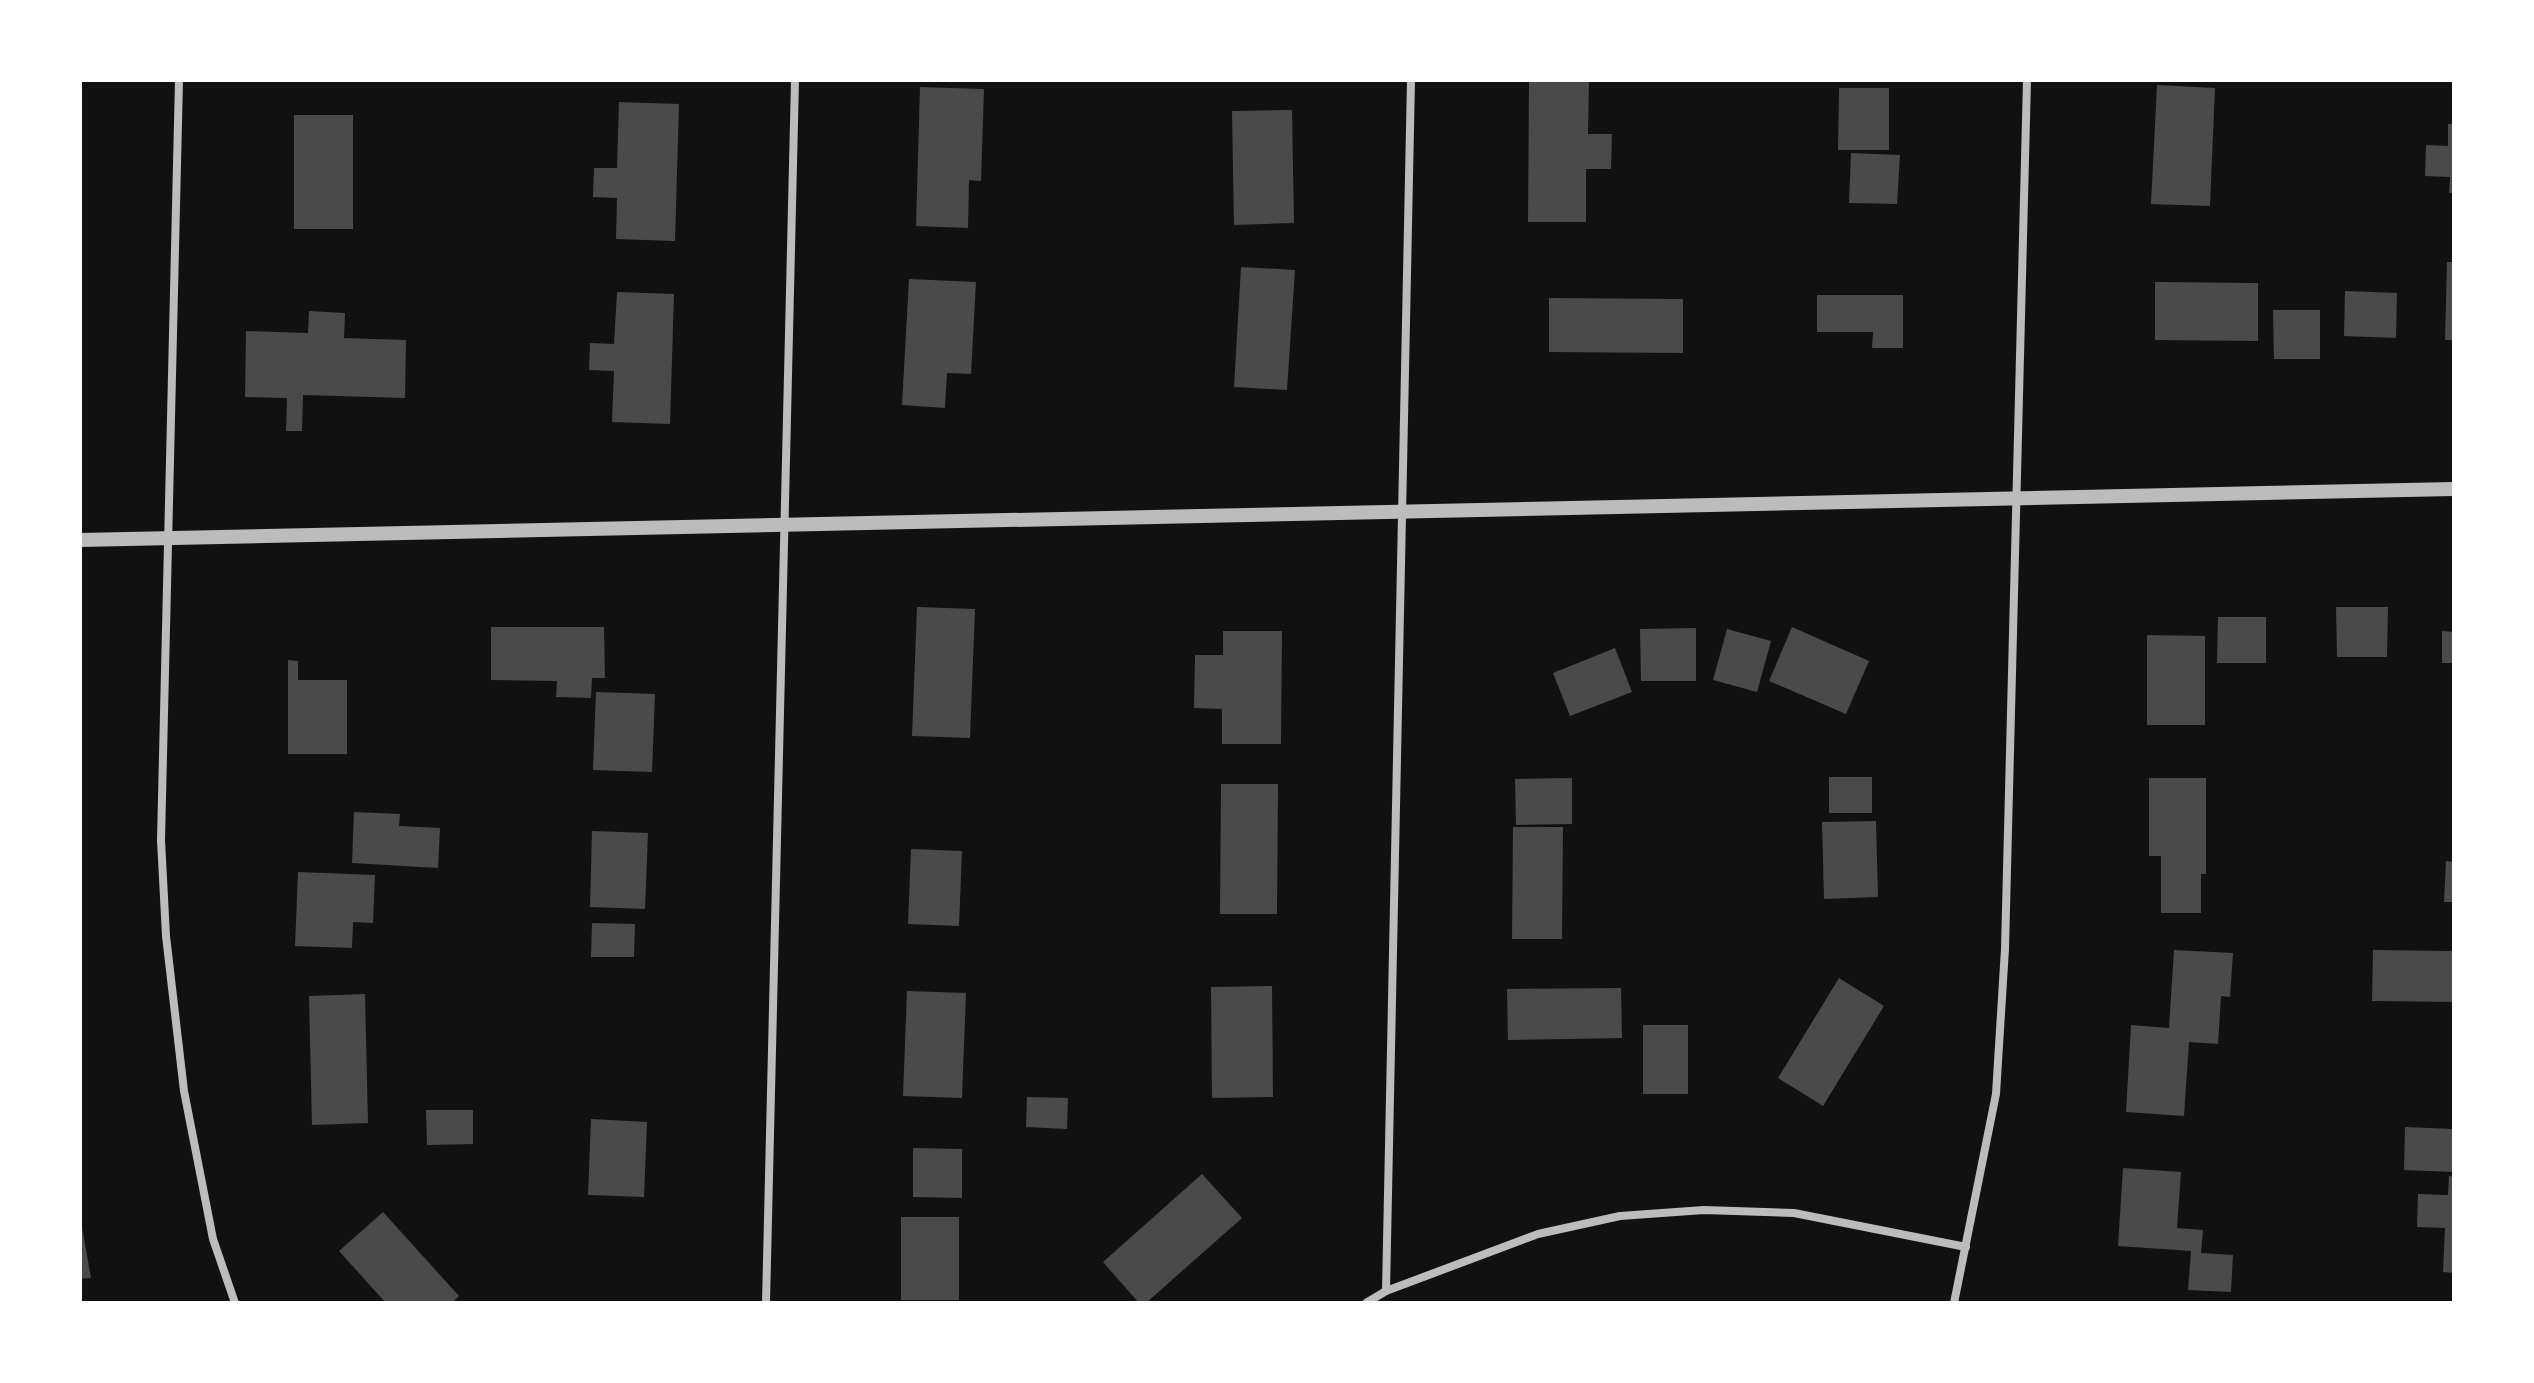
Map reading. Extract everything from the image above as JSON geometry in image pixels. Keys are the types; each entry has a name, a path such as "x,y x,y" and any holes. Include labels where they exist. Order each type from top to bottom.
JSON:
{"street":[{"path":"179,80 161,840 166,936 184,1091 213,1239 235,1303"},
{"path":"766,1303 795,80"},
{"path":"1386,1291 1411,80"},
{"path":"1954,1303 1997,1079 2005,949 2027,80"},
{"path":"80,540 2454,489"},
{"path":"1366,1303 1386,1291 1538,1234 1620,1216 1704,1210 1794,1213 1966,1247"}],"building":[{"path":"1529,81 1589,82 1588,134 1612,134 1611,169 1586,169 1586,222 1528,222"},
{"path":"2157,85 2215,88 2210,206 2151,204"},
{"path":"920,87 984,89 981,181 969,180 968,228 916,226"},
{"path":"1839,88 1889,88 1889,150 1838,150"},
{"path":"619,102 679,104 675,241 616,239 617,198 593,197 594,168 617,168"},
{"path":"1292,110 1294,223 1234,225 1232,111"},
{"path":"294,115 353,115 353,229 294,229"},
{"path":"2448,124 2454,124 2454,193 2449,193 2450,177 2425,176 2426,145 2448,146"},
{"path":"1851,153 1900,155 1897,204 1849,203"},
{"path":"2447,262 2454,262 2454,340 2445,340"},
{"path":"1241,267 1295,270 1287,390 1234,387"},
{"path":"909,279 976,282 971,374 947,373 945,408 902,405"},
{"path":"2155,282 2258,283 2258,341 2155,340"},
{"path":"2345,291 2397,293 2396,338 2344,336"},
{"path":"617,292 674,294 670,424 612,422 614,371 589,370 590,343 614,344"},
{"path":"1817,295 1903,295 1903,348 1872,348 1873,332 1817,332"},
{"path":"1549,298 1683,299 1683,353 1549,352"},
{"path":"2273,310 2320,310 2320,359 2274,359"},
{"path":"309,311 345,313 344,338 406,340 405,398 303,395 302,431 286,431 287,398 245,397 246,331 308,333"},
{"path":"917,607 975,609 970,738 912,736"},
{"path":"2336,607 2388,607 2387,657 2337,657"},
{"path":"2218,617 2266,617 2266,663 2217,663"},
{"path":"491,627 604,627 605,678 592,678 591,698 556,697 557,681 491,680"},
{"path":"1792,627 1869,661 1846,714 1769,681"},
{"path":"1696,628 1696,681 1641,681 1640,629"},
{"path":"1727,629 1771,641 1757,692 1713,680"},
{"path":"1223,631 1282,631 1281,744 1222,744 1222,709 1194,708 1195,655 1223,655"},
{"path":"2442,631 2454,632 2454,663 2442,663"},
{"path":"2147,635 2205,636 2205,725 2147,725"},
{"path":"1615,648 1632,692 1570,716 1553,673"},
{"path":"288,660 298,661 298,680 347,680 347,754 288,754"},
{"path":"596,692 655,694 652,772 593,770"},
{"path":"1829,777 1872,777 1872,813 1829,813"},
{"path":"1572,778 1572,824 1516,825 1515,779"},
{"path":"2149,778 2206,778 2206,874 2201,874 2201,913 2161,913 2161,856 2149,856"},
{"path":"1221,784 1278,784 1277,914 1220,914"},
{"path":"354,812 400,814 399,826 440,828 438,868 352,863"},
{"path":"1876,821 1878,897 1824,899 1822,822"},
{"path":"1513,827 1563,827 1562,939 1512,939"},
{"path":"592,831 648,833 645,909 590,907"},
{"path":"911,849 962,851 959,926 908,924"},
{"path":"2446,861 2454,862 2454,902 2444,902"},
{"path":"298,872 375,875 373,923 353,922 352,948 295,946"},
{"path":"592,923 635,924 634,957 591,957"},
{"path":"2174,950 2233,953 2230,997 2221,996 2218,1044 2189,1042 2184,1116 2126,1112 2131,1025 2169,1028"},
{"path":"2373,950 2454,951 2454,1002 2372,1001"},
{"path":"1839,978 1884,1006 1823,1106 1778,1078"},
{"path":"1272,986 1273,1097 1212,1098 1211,987"},
{"path":"1621,988 1622,1038 1508,1040 1507,989"},
{"path":"907,991 966,993 962,1098 903,1096"},
{"path":"365,994 368,1123 312,1125 309,996"},
{"path":"1643,1025 1688,1025 1688,1094 1643,1094"},
{"path":"1027,1097 1068,1098 1067,1129 1026,1127"},
{"path":"426,1110 473,1110 473,1144 427,1145"},
{"path":"591,1119 647,1122 644,1197 588,1195"},
{"path":"2405,1127 2454,1129 2454,1172 2404,1170"},
{"path":"913,1148 962,1149 962,1198 913,1197"},
{"path":"2123,1168 2181,1172 2177,1228 2203,1230 2201,1253 2233,1255 2231,1292 2188,1290 2191,1251 2118,1246"},
{"path":"1202,1174 1242,1218 1146,1303 1139,1303 1103,1262"},
{"path":"2449,1176 2454,1177 2454,1273 2443,1272 2445,1228 2417,1227 2418,1194 2448,1195"},
{"path":"383,1212 459,1296 452,1303 386,1303 339,1251"},
{"path":"80,1215 91,1278 80,1279"},
{"path":"901,1217 959,1217 959,1300 901,1300"}]}
